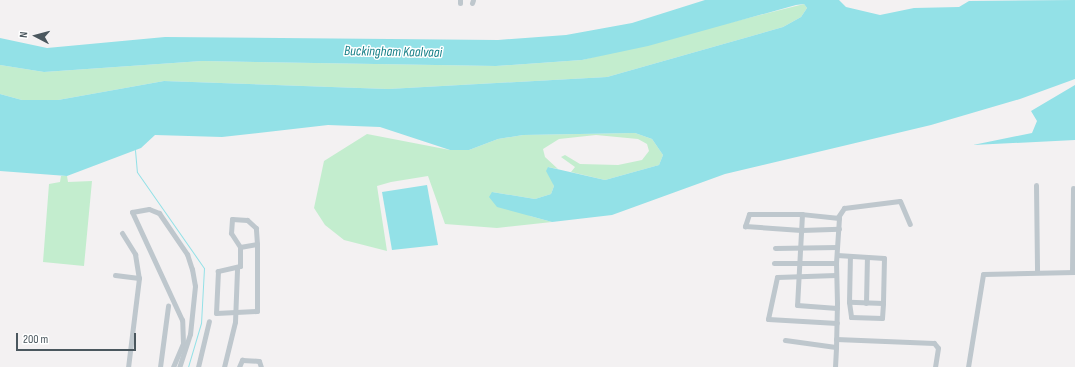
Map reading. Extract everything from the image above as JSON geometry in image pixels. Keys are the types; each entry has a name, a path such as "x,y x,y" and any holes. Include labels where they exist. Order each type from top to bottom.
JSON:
{"street":[{"path":"1036,185 1038,272"},
{"path":"968,367 983,274 1074,272 1072,188"},
{"path":"835,367 837,308 836,263 839,229 838,217 844,208 900,200 910,224"},
{"path":"173,367 183,344 182,320 132,212 149,209 159,212 187,254 192,269 195,286 190,334 179,367"},
{"path":"838,217 802,214 749,214 745,223 750,228 801,230 839,229"},
{"path":"802,214 798,306 837,308"},
{"path":"224,367 237,314 238,302 240,247 231,233 232,219 247,220 255,226 257,244 257,311 237,314 216,312 216,280 218,270 239,268"},
{"path":"122,233 135,254 139,278 128,367"},
{"path":"240,247 257,244"},
{"path":"775,248 837,247"},
{"path":"837,255 884,258 882,318 851,317 849,302 850,256"},
{"path":"866,303 867,256"},
{"path":"774,263 836,263"},
{"path":"115,275 139,278"},
{"path":"836,275 776,278 768,321 836,323"},
{"path":"849,302 883,303"},
{"path":"160,367 168,306"},
{"path":"198,367 209,321"},
{"path":"836,339 934,344 938,348 935,367"},
{"path":"785,340 836,347"},
{"path":"239,367 242,360 259,361 261,367"}],"green space":[{"path":"804,4 807,8 801,17 783,27 607,77 388,89 164,81 58,100 22,100 0,94 0,65 44,72 202,61 496,66 582,60"},
{"path":"635,133 652,139 663,155 659,165 605,180 571,172 575,167 561,157 565,155 580,164 618,165 642,160 649,151 647,144 638,139 596,135 559,139 543,149 545,157 558,169 548,167 554,186 551,194 535,199 492,192 530,216 552,222 497,228 445,224 428,176 391,182 377,186 387,251 344,240 325,225 314,208 324,161 367,134 450,150 469,150 498,139 523,135"},
{"path":"61,176 67,176 68,182 92,181 84,266 43,262 49,184 60,182"}],"water":[{"name":"Buckingham Kaalvaai","path":"705,0 839,0 846,7 880,15 914,8 959,7 969,1 1075,0 1075,79 1020,99 931,125 725,174 612,215 552,222 497,207 489,197 492,192 535,199 551,194 554,186 546,171 548,167 605,180 659,165 663,155 652,139 635,133 523,135 498,139 469,150 450,150 380,127 328,125 222,137 155,135 141,148 67,176 0,171 0,94 22,100 58,100 164,81 388,89 607,77 783,27 801,17 807,8 804,4 796,5 648,46 582,60 496,66 202,61 44,72 0,65 0,38 47,48 165,37 498,40 566,35 632,23"},
{"path":"1075,85 1075,140 973,145 1032,133 1037,121 1031,111"},
{"path":"427,185 438,245 392,250 382,192"}],"waterway":[{"path":"135,150 137,172 204,268 201,323 188,367"}]}
